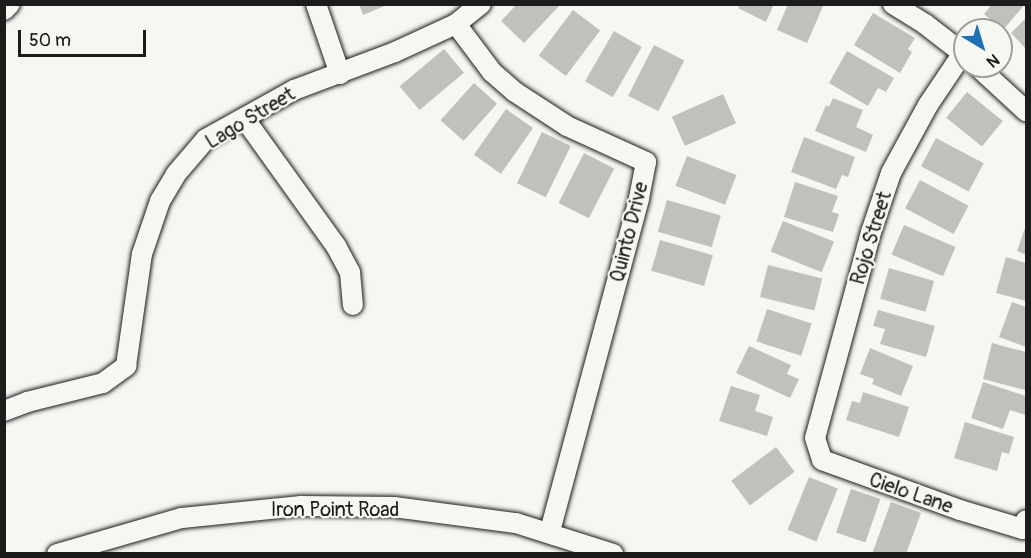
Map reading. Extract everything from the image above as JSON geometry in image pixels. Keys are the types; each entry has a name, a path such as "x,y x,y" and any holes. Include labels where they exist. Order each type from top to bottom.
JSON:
{"street":[{"path":"4,10 10,4"},
{"path":"316,4 340,74"},
{"name":"Lago Street","path":"4,411 27,402 104,383 126,366 142,254 160,201 176,174 206,139 294,90 395,52 456,24 481,4"},
{"path":"893,4 925,24 953,46"},
{"name":"Quinto Drive","path":"456,24 492,72 514,92 567,126 645,162 639,200 550,532"},
{"name":"Rojo Street","path":"815,438 871,232 891,173 928,105 953,76"},
{"path":"990,78 1026,111"},
{"path":"244,118 336,246 350,272 353,305"},
{"name":"Cielo Lane","path":"815,438 822,460 960,510 1024,525"},
{"name":"Iron Point Road","path":"57,554 182,518 301,506 394,507 516,523 613,554"}],"building":[{"path":"359,4 387,4 387,5 363,15"},
{"path":"517,4 561,4 524,43 501,21"},
{"path":"740,4 774,4 766,22 738,8"},
{"path":"788,4 824,4 807,43 777,30"},
{"path":"986,4 1025,4 1013,18 989,18 984,14 990,7"},
{"path":"573,10 600,30 566,76 539,56"},
{"path":"873,13 915,38 908,49 912,52 900,73 854,45"},
{"path":"1026,18 1026,49 1013,35 1013,31"},
{"path":"614,31 642,47 613,97 585,81"},
{"path":"654,45 684,60 658,111 628,96"},
{"path":"444,49 464,73 419,110 400,86"},
{"path":"847,51 894,78 886,92 878,88 868,106 829,83"},
{"path":"474,83 497,104 464,141 441,120"},
{"path":"967,92 1003,121 982,147 946,118"},
{"path":"723,94 736,123 685,146 672,117"},
{"path":"833,98 863,110 856,127 873,135 866,152 815,131 826,105 829,107"},
{"path":"506,109 533,128 501,174 474,155"},
{"path":"542,132 571,146 546,197 517,183"},
{"path":"804,137 855,157 848,177 842,175 836,189 791,172"},
{"path":"936,138 984,163 969,192 921,166"},
{"path":"584,153 614,168 589,218 559,203"},
{"path":"687,156 736,175 725,205 676,186"},
{"path":"920,180 969,206 954,234 905,208"},
{"path":"795,182 838,196 832,212 839,214 833,232 784,217"},
{"path":"667,200 721,215 712,247 658,232"},
{"path":"783,221 834,242 822,272 771,252"},
{"path":"904,225 956,247 943,276 891,254"},
{"path":"1026,225 1026,255 1017,251"},
{"path":"660,240 713,255 704,286 651,271"},
{"path":"1006,257 1026,263 1026,301 996,293"},
{"path":"768,265 822,279 814,311 760,297"},
{"path":"889,268 934,281 925,312 880,299"},
{"path":"1012,302 1026,307 1026,347 999,337"},
{"path":"767,309 812,324 801,356 756,341"},
{"path":"878,310 935,326 926,357 880,344 885,329 873,326"},
{"path":"992,343 1026,352 1025,390 983,379"},
{"path":"749,346 791,365 787,374 799,379 790,398 736,373"},
{"path":"870,348 913,366 901,396 872,384 874,379 860,374"},
{"path":"983,382 1026,396 1026,415 1010,410 1003,429 971,418"},
{"path":"731,386 760,395 755,411 773,417 767,436 719,421"},
{"path":"863,392 909,407 899,437 846,420 852,401 860,403"},
{"path":"965,422 1014,437 1009,454 1002,452 997,471 954,458"},
{"path":"776,447 795,472 750,505 731,481"},
{"path":"809,477 838,489 816,541 788,530"},
{"path":"851,489 880,499 865,543 836,532"},
{"path":"891,502 921,513 906,554 872,554"}]}
